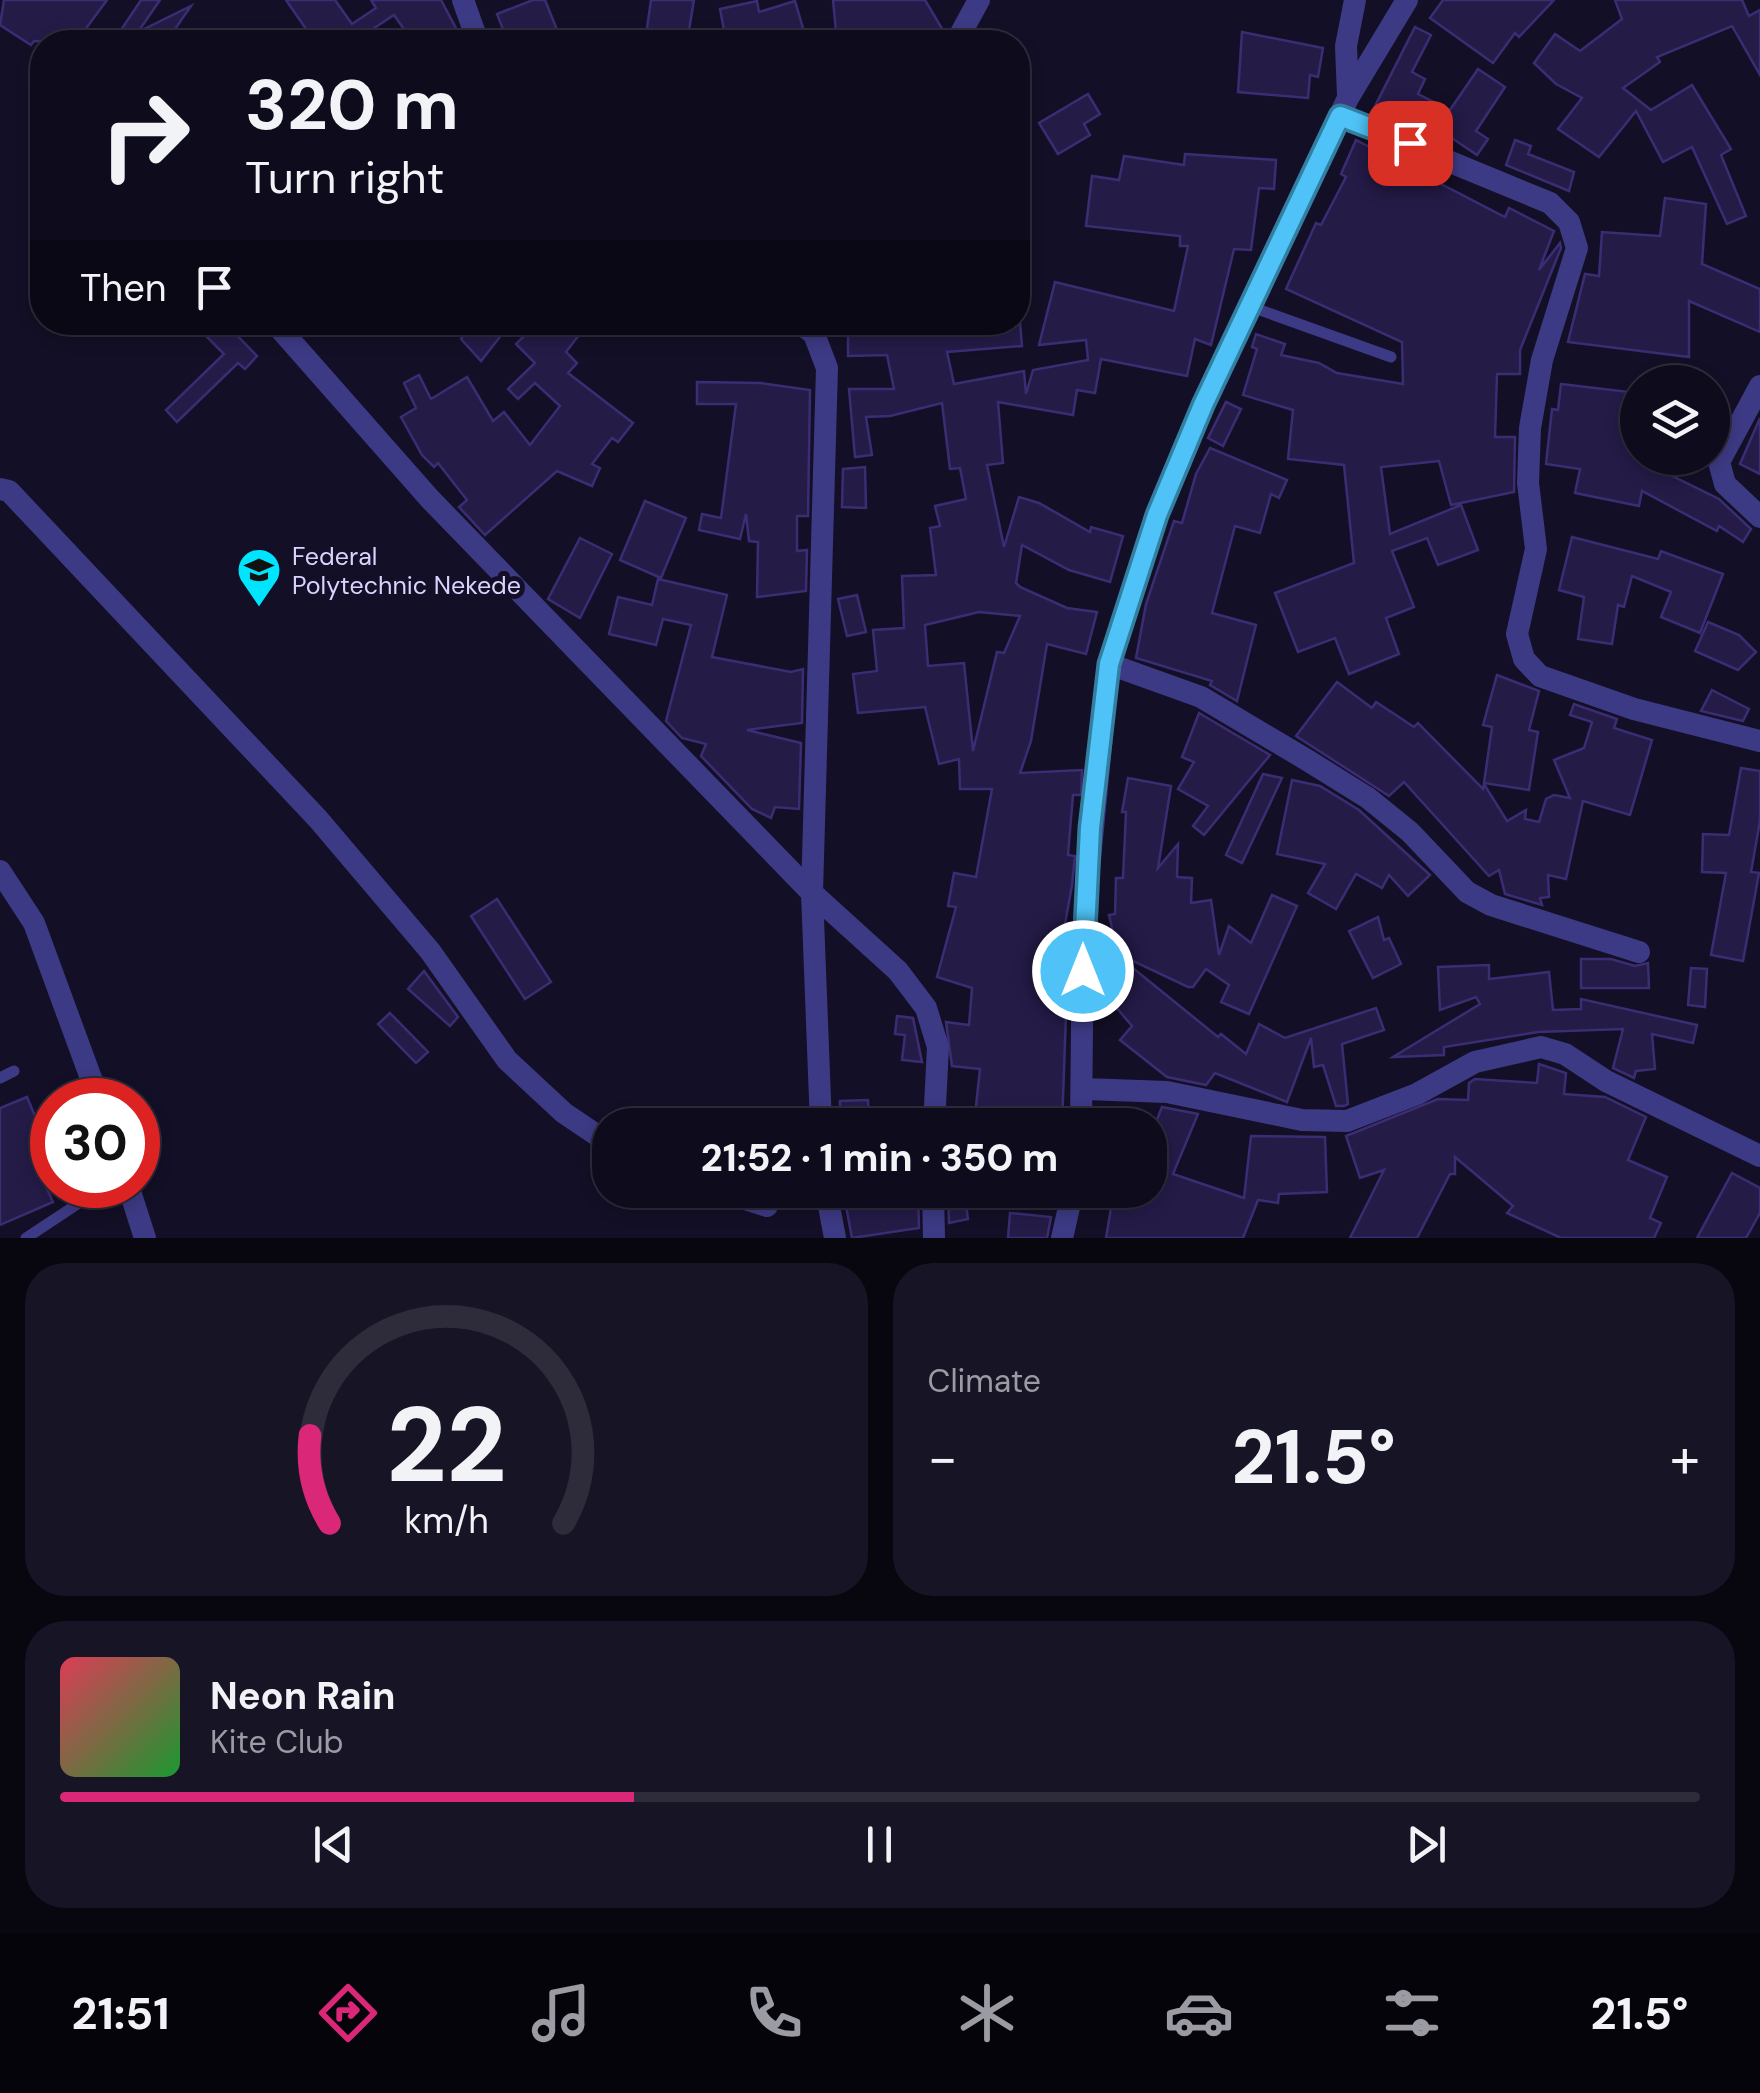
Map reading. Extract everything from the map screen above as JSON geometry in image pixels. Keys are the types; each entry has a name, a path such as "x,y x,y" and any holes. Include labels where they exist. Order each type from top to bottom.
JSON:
{"street":[{"path":"463,0 474,30"},
{"path":"962,30 978,0"},
{"path":"1344,107 1346,46 1354,0"},
{"path":"1083,1108 1083,932 1109,664 1157,515 1249,306 1344,107 1407,0"},
{"path":"1344,107 1550,203 1569,222 1577,248 1542,360 1530,428 1528,484 1536,550 1517,634 1524,659 1540,676 1634,709 1760,741"},
{"path":"285,335 430,499 812,893 898,971 926,1008 938,1047 935,1108"},
{"path":"813,335 827,368 812,893 820,1108"},
{"path":"1760,386 1719,462 1725,484 1760,516"},
{"path":"0,488 9,491 138,625 318,820 430,952 507,1060 564,1113 592,1132"},
{"path":"1109,664 1201,697 1368,798 1410,832 1467,892 1491,905 1638,952"},
{"path":"3,882 50,959 91,1078"},
{"path":"1085,1089 1167,1092 1302,1120 1347,1121 1417,1094 1475,1062 1542,1047 1565,1054 1606,1080 1760,1156"},
{"path":"135,1208 145,1238"},
{"path":"829,1208 835,1238"},
{"path":"933,1208 934,1238"},
{"path":"1062,1238 1068,1208"}],"lane":[{"path":"1249,306 1391,357"},
{"path":"0,1078 14,1071"},
{"path":"26,1238 73,1208"}],"building":[{"path":"4,0 107,0 85,30 30,30 30,44 0,25"},
{"path":"141,0 160,0 139,30 121,30"},
{"path":"286,0 335,0 352,24 376,8 371,0 441,0 457,30 405,30 394,15 371,30 307,30"},
{"path":"533,0 545,0 557,30 503,30 497,14"},
{"path":"651,0 694,0 689,30 647,30"},
{"path":"833,0 925,0 943,30 836,30"},
{"path":"1443,0 1554,0 1519,37 1515,33 1493,63 1430,18"},
{"path":"1615,0 1742,0 1749,16 1760,10 1760,75 1732,26 1657,57 1660,62 1623,88 1651,110 1692,85 1731,149 1721,155 1746,216 1727,224 1692,147 1663,162 1636,111 1599,157 1558,129 1582,98 1556,84 1534,63 1555,34 1580,51 1622,19"},
{"path":"757,1 759,12 795,1 803,30 724,30 720,9"},
{"path":"191,6 174,30 142,30"},
{"path":"1415,27 1431,35 1412,72 1425,79 1418,94 1450,110 1478,69 1505,87 1476,131 1488,139 1477,155 1440,130 1435,138 1373,110"},
{"path":"1242,32 1323,48 1318,77 1310,75 1308,98 1238,92"},
{"path":"1088,94 1100,114 1084,124 1090,135 1058,154 1039,123"},
{"path":"1356,140 1505,217 1509,208 1554,231 1539,270 1560,243 1561,248 1520,350 1520,374 1497,374 1495,437 1515,437 1514,492 1451,505 1439,461 1381,467 1390,534 1461,505 1478,550 1438,565 1427,538 1392,551 1414,607 1386,618 1399,654 1349,674 1335,638 1298,652 1275,593 1354,563 1344,465 1288,459 1293,410 1243,395 1257,349 1252,347 1256,334 1285,344 1281,355 1319,363 1337,373 1403,384 1402,342 1286,289 1316,223 1321,225 1346,177 1341,174"},
{"path":"1515,140 1531,146 1528,154 1574,172 1569,191 1506,165"},
{"path":"1185,154 1276,160 1274,189 1259,188 1251,250 1234,249 1211,345 1195,339 1187,376 1101,359 1095,393 1077,390 1073,415 998,402 1003,463 987,465 1004,547 1019,497 1039,503 1090,532 1091,527 1123,536 1110,582 1069,570 1022,545 1016,583 1020,587 1067,608 1097,612 1086,654 1047,644 1031,741 1020,773 1082,770 1081,795 1073,795 1068,855 1075,856 1059,958 1068,959 1063,1108 976,1108 980,1069 952,1066 946,1022 969,1025 972,988 937,977 956,907 948,906 954,873 976,877 992,789 960,789 959,759 939,764 925,707 858,713 853,674 877,671 873,630 904,628 902,576 936,575 930,528 940,526 935,506 966,499 960,468 950,469 942,403 890,416 866,417 872,455 855,457 849,389 894,389 887,355 848,356 848,335 1021,335 1022,346 947,352 954,384 1024,371 1026,394 1033,370 1088,360 1086,340 1039,345 1055,282 1174,311 1188,246 1180,246 1180,236 1086,226 1092,176 1119,180 1124,156 1184,165","holes":["979,612 1020,616 1004,653 997,652 973,751 964,663 928,666 925,625"]},
{"path":"1665,198 1706,204 1702,264 1760,289 1760,332 1689,301 1689,357 1568,342 1585,274 1599,276 1602,232 1660,236"},
{"path":"205,335 237,335 257,356 245,369 238,363 177,422 166,410 224,354"},
{"path":"464,335 501,335 481,361 461,339"},
{"path":"525,335 579,335 566,352 577,363 568,373 633,423 618,442 612,438 592,464 600,468 592,486 557,471 485,535 459,507 467,500 438,463 434,467 422,455 401,417 416,408 404,383 419,375 431,399 467,377 493,421 504,412 530,445 560,406 535,383 518,399 508,389 535,363 516,344"},
{"path":"697,382 761,383 810,390 808,516 797,516 797,551 807,550 806,591 757,597 758,542 749,541 746,514 740,539 699,530 702,514 721,518 736,404 697,404"},
{"path":"1561,384 1620,391 1620,475 1670,475 1719,499 1751,529 1743,542 1719,526 1717,531 1642,491 1639,506 1575,493 1580,469 1546,464 1552,409 1558,410"},
{"path":"1226,402 1241,409 1223,446 1208,438"},
{"path":"1760,418 1760,474 1740,464"},
{"path":"1210,448 1287,480 1279,498 1271,494 1260,533 1235,526 1212,613 1256,625 1237,701 1210,685 1212,681 1136,658 1146,604 1174,521 1182,523 1196,474"},
{"path":"865,467 866,508 842,507 843,469"},
{"path":"645,501 686,518 661,578 620,560"},
{"path":"1572,537 1658,559 1661,551 1723,574 1700,633 1661,617 1671,592 1632,576 1624,607 1618,605 1612,644 1578,639 1584,597 1559,590"},
{"path":"580,538 612,554 580,618 548,599"},
{"path":"658,579 727,595 712,657 791,672 803,669 802,723 747,730 801,743 799,809 775,807 771,818 752,809 701,756 706,744 682,738 666,721 691,625 663,619 656,645 609,634 618,597 652,605"},
{"path":"857,595 866,632 847,636 838,599"},
{"path":"1708,622 1739,635 1756,652 1738,670 1695,651"},
{"path":"1497,675 1539,691 1529,730 1538,732 1529,790 1484,783 1492,727 1483,725"},
{"path":"1337,682 1372,708 1376,702 1414,727 1418,723 1483,789 1484,784 1507,821 1526,810 1525,819 1539,822 1546,799 1554,795 1570,798 1554,760 1584,748 1592,722 1570,715 1574,704 1617,719 1614,728 1652,740 1630,815 1583,801 1566,879 1548,875 1549,897 1540,898 1542,905 1505,894 1499,870 1489,876 1404,782 1389,796 1296,736"},
{"path":"1712,690 1749,709 1743,721 1701,711"},
{"path":"1199,713 1270,755 1204,835 1193,826 1208,806 1178,789 1194,762 1182,757"},
{"path":"1741,768 1760,771 1760,821 1751,872 1759,873 1743,961 1711,955 1726,873 1702,872 1703,834 1729,835"},
{"path":"1263,774 1282,778 1242,863 1226,855"},
{"path":"1128,778 1171,786 1158,868 1178,844 1177,877 1192,878 1191,903 1211,900 1219,955 1229,926 1251,943 1272,895 1297,906 1249,1014 1221,1002 1229,985 1206,969 1193,987 1188,987 1118,954 1109,915 1115,914 1116,878 1123,878 1126,812 1122,812"},
{"path":"1292,780 1320,786 1359,810 1430,875 1408,896 1389,875 1382,888 1356,874 1336,909 1308,893 1325,864 1277,854"},
{"path":"497,899 551,982 525,999 471,916"},
{"path":"1378,917 1384,940 1389,938 1401,964 1373,978 1349,931"},
{"path":"1107,947 1218,1037 1221,1034 1246,1054 1259,1024 1285,1038 1376,1008 1384,1030 1342,1044 1348,1104 1344,1106 1336,1106 1323,1065 1314,1067 1311,1038 1287,1102 1215,1073 1206,1085 1167,1077 1120,1040 1132,1026 1115,1006 1126,997"},
{"path":"1581,959 1611,959 1635,966 1648,963 1649,988 1581,988"},
{"path":"1489,965 1489,979 1549,972 1553,1010 1581,1009 1581,999 1697,1025 1693,1043 1652,1034 1655,1069 1636,1071 1634,1078 1613,1068 1623,1029 1538,1032 1444,1047 1444,1055 1393,1057 1480,1004 1476,997 1440,1010 1438,967"},
{"path":"1691,968 1707,969 1705,1007 1688,1005"},
{"path":"424,971 458,1017 450,1026 408,989"},
{"path":"390,1013 428,1052 416,1063 378,1024"},
{"path":"897,1016 913,1018 922,1062 902,1060 905,1035 895,1034"},
{"path":"1539,1064 1566,1073 1564,1094 1605,1097 1646,1117 1628,1160 1667,1177 1650,1218 1661,1223 1654,1238 1561,1238 1507,1213 1513,1206 1455,1157 1455,1174 1450,1174 1417,1238 1350,1238 1384,1170 1360,1178 1346,1136 1438,1099 1468,1100 1469,1083 1475,1079 1537,1083"},
{"path":"27,1097 30,1104 30,1208 39,1208 0,1225 0,1108"},
{"path":"868,1100 868,1108 840,1108 840,1101"},
{"path":"1162,1107 1198,1114 1173,1174 1244,1198 1251,1136 1325,1137 1327,1192 1279,1194 1278,1203 1258,1200 1243,1238 1106,1238 1111,1208 1167,1208 1167,1108"},
{"path":"1732,1173 1760,1188 1760,1213 1746,1238 1697,1238"},
{"path":"846,1208 918,1208 919,1228 852,1238"},
{"path":"949,1208 966,1208 968,1219 949,1223"},
{"path":"1010,1213 1051,1217 1047,1238 1008,1238"}],"place":[{"name":"Federal Polytechnic Nekede","path":"259,608"}],"route":[{"path":"1083,971 1090,828 1103,690 1157,515 1203,405 1340,116 1410,143"}]}
